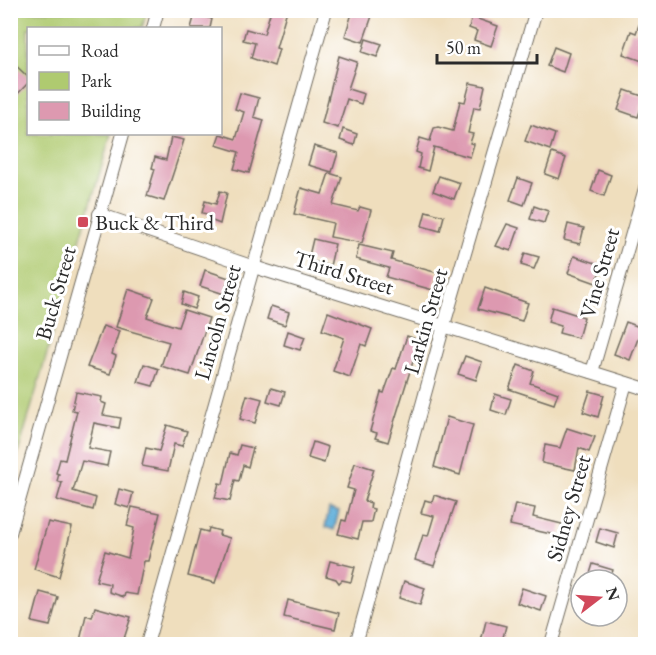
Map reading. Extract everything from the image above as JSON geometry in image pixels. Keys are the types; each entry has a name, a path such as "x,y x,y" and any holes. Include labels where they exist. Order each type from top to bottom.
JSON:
{"street":[{"path":"153,27 158,10"},
{"name":"Lincoln Street","path":"147,645 326,10"},
{"name":"Larkin Street","path":"356,645 444,325 536,10"},
{"name":"Buck Street","path":"10,533 123,135"},
{"name":"Vine Street","path":"592,372 645,185"},
{"name":"Third Street","path":"99,214 254,267 645,389"},
{"name":"Sidney Street","path":"551,645 626,383"}],"green space":[{"path":"11,11 147,11 142,27 27,27 27,135 111,135 11,477"}],"water":[{"path":"329,509 339,511 334,530 325,527"}],"building":[{"path":"271,10 287,10 276,48 279,49 274,66 251,58 255,43 243,40 246,29 264,34"},
{"path":"353,10 372,16 363,42 345,36"},
{"path":"644,11 645,62 623,54 631,31 636,33"},
{"path":"195,14 212,19 210,27 191,27"},
{"path":"472,17 498,26 491,46 474,40 477,31 469,28"},
{"path":"366,39 382,44 377,57 362,52"},
{"path":"554,47 569,53 563,72 547,66"},
{"path":"339,56 357,62 348,89 364,94 361,104 347,99 338,128 322,123"},
{"path":"10,60 27,76 27,84 10,102"},
{"path":"470,83 485,86 480,108 474,107 468,133 473,134 470,143 474,144 470,157 434,147 428,171 418,168 421,154 416,152 420,138 430,141 434,128 438,127 453,131 460,101 465,102"},
{"path":"625,90 645,97 638,117 618,110"},
{"path":"240,93 259,98 254,117 264,120 249,173 234,169 239,152 216,145 220,135 236,139 244,112 235,109"},
{"path":"531,125 555,134 550,150 525,141"},
{"path":"343,129 357,134 354,145 340,140"},
{"path":"171,137 184,140 164,201 147,196 155,169 152,168 155,157 166,160"},
{"path":"314,146 338,153 332,172 308,165"},
{"path":"552,153 566,158 559,179 545,174"},
{"path":"598,170 611,175 604,196 591,191"},
{"path":"329,173 342,177 333,205 358,211 360,207 371,210 362,243 330,237 333,223 294,214 301,188 322,194"},
{"path":"439,176 460,183 454,199 433,191"},
{"path":"518,178 532,183 524,205 510,200"},
{"path":"220,191 227,193 220,224 210,220 212,215 202,213 205,201 216,204"},
{"path":"534,206 548,211 544,223 530,219"},
{"path":"426,211 444,216 440,231 422,226"},
{"path":"507,224 519,228 511,251 496,246"},
{"path":"568,224 584,228 580,244 564,240"},
{"path":"313,239 335,244 330,266 308,260"},
{"path":"359,245 393,253 391,260 438,273 433,290 386,277 389,268 356,259"},
{"path":"525,253 539,257 534,269 521,265"},
{"path":"574,256 602,265 596,283 568,273"},
{"path":"205,270 229,278 224,294 200,286"},
{"path":"485,288 528,303 522,321 478,309"},
{"path":"128,289 154,298 147,317 178,327 184,310 209,318 190,375 161,366 169,342 116,327"},
{"path":"184,292 198,297 194,309 181,304"},
{"path":"271,306 289,312 285,325 267,319"},
{"path":"552,307 584,317 578,338 559,333 561,326 548,322"},
{"path":"328,312 372,329 366,346 361,344 350,377 333,371 344,338 322,330"},
{"path":"626,322 642,328 630,360 614,354"},
{"path":"103,326 119,331 112,354 116,356 110,374 87,367"},
{"path":"288,331 305,337 300,350 284,345"},
{"path":"407,336 424,342 419,356 415,355 388,442 375,438 377,433 370,431 381,392 384,393 393,368 396,369"},
{"path":"465,356 482,362 476,380 458,374"},
{"path":"144,364 159,369 153,386 138,382"},
{"path":"518,365 534,371 530,383 558,393 554,404 509,389"},
{"path":"271,388 285,392 281,405 267,401"},
{"path":"590,391 604,395 598,417 583,412"},
{"path":"76,392 102,397 101,402 106,404 103,415 121,418 119,428 94,423 88,448 110,452 107,466 82,461 73,491 96,498 93,510 57,500 62,483 57,481 59,474 56,473 60,459 65,460 77,411 72,410"},
{"path":"495,394 511,399 506,415 491,410"},
{"path":"247,395 262,399 255,423 240,419"},
{"path":"447,417 473,425 460,475 434,467"},
{"path":"167,425 187,431 182,446 174,444 168,471 142,466 146,448 159,451"},
{"path":"567,428 595,437 589,452 579,448 575,470 542,463 545,445 560,448"},
{"path":"313,442 328,447 324,463 308,458"},
{"path":"240,445 253,448 248,467 243,465 239,481 235,480 230,501 215,498 219,483 223,484 230,453 237,455"},
{"path":"355,463 374,469 364,501 371,503 370,508 374,509 371,522 362,522 358,539 338,534 342,520 346,521 354,490 347,488"},
{"path":"119,489 133,493 129,508 115,504"},
{"path":"434,495 456,502 434,566 415,560 423,535 428,536 434,516 421,513 425,500 432,502"},
{"path":"515,504 535,508 533,517 562,524 560,536 510,525"},
{"path":"132,507 160,513 148,561 144,561 137,595 125,593 124,597 109,592 110,584 96,581 105,551 128,558 134,528 127,526"},
{"path":"48,522 72,527 59,577 34,569"},
{"path":"209,528 220,531 219,535 230,538 215,583 188,576 200,530 208,532"},
{"path":"600,528 618,533 614,548 596,542"},
{"path":"330,561 355,567 351,582 342,580 339,583 336,579 326,576"},
{"path":"593,564 606,568 592,568"},
{"path":"404,581 425,588 420,605 399,598"},
{"path":"522,588 546,596 541,611 517,603"},
{"path":"40,592 58,597 50,626 32,622"},
{"path":"288,600 339,613 335,629 284,617"},
{"path":"95,607 131,617 122,645 79,645 86,615 92,617"},
{"path":"486,621 506,626 501,645 480,645"}],"place":[{"name":"Buck & Third","path":"83,222"}]}
